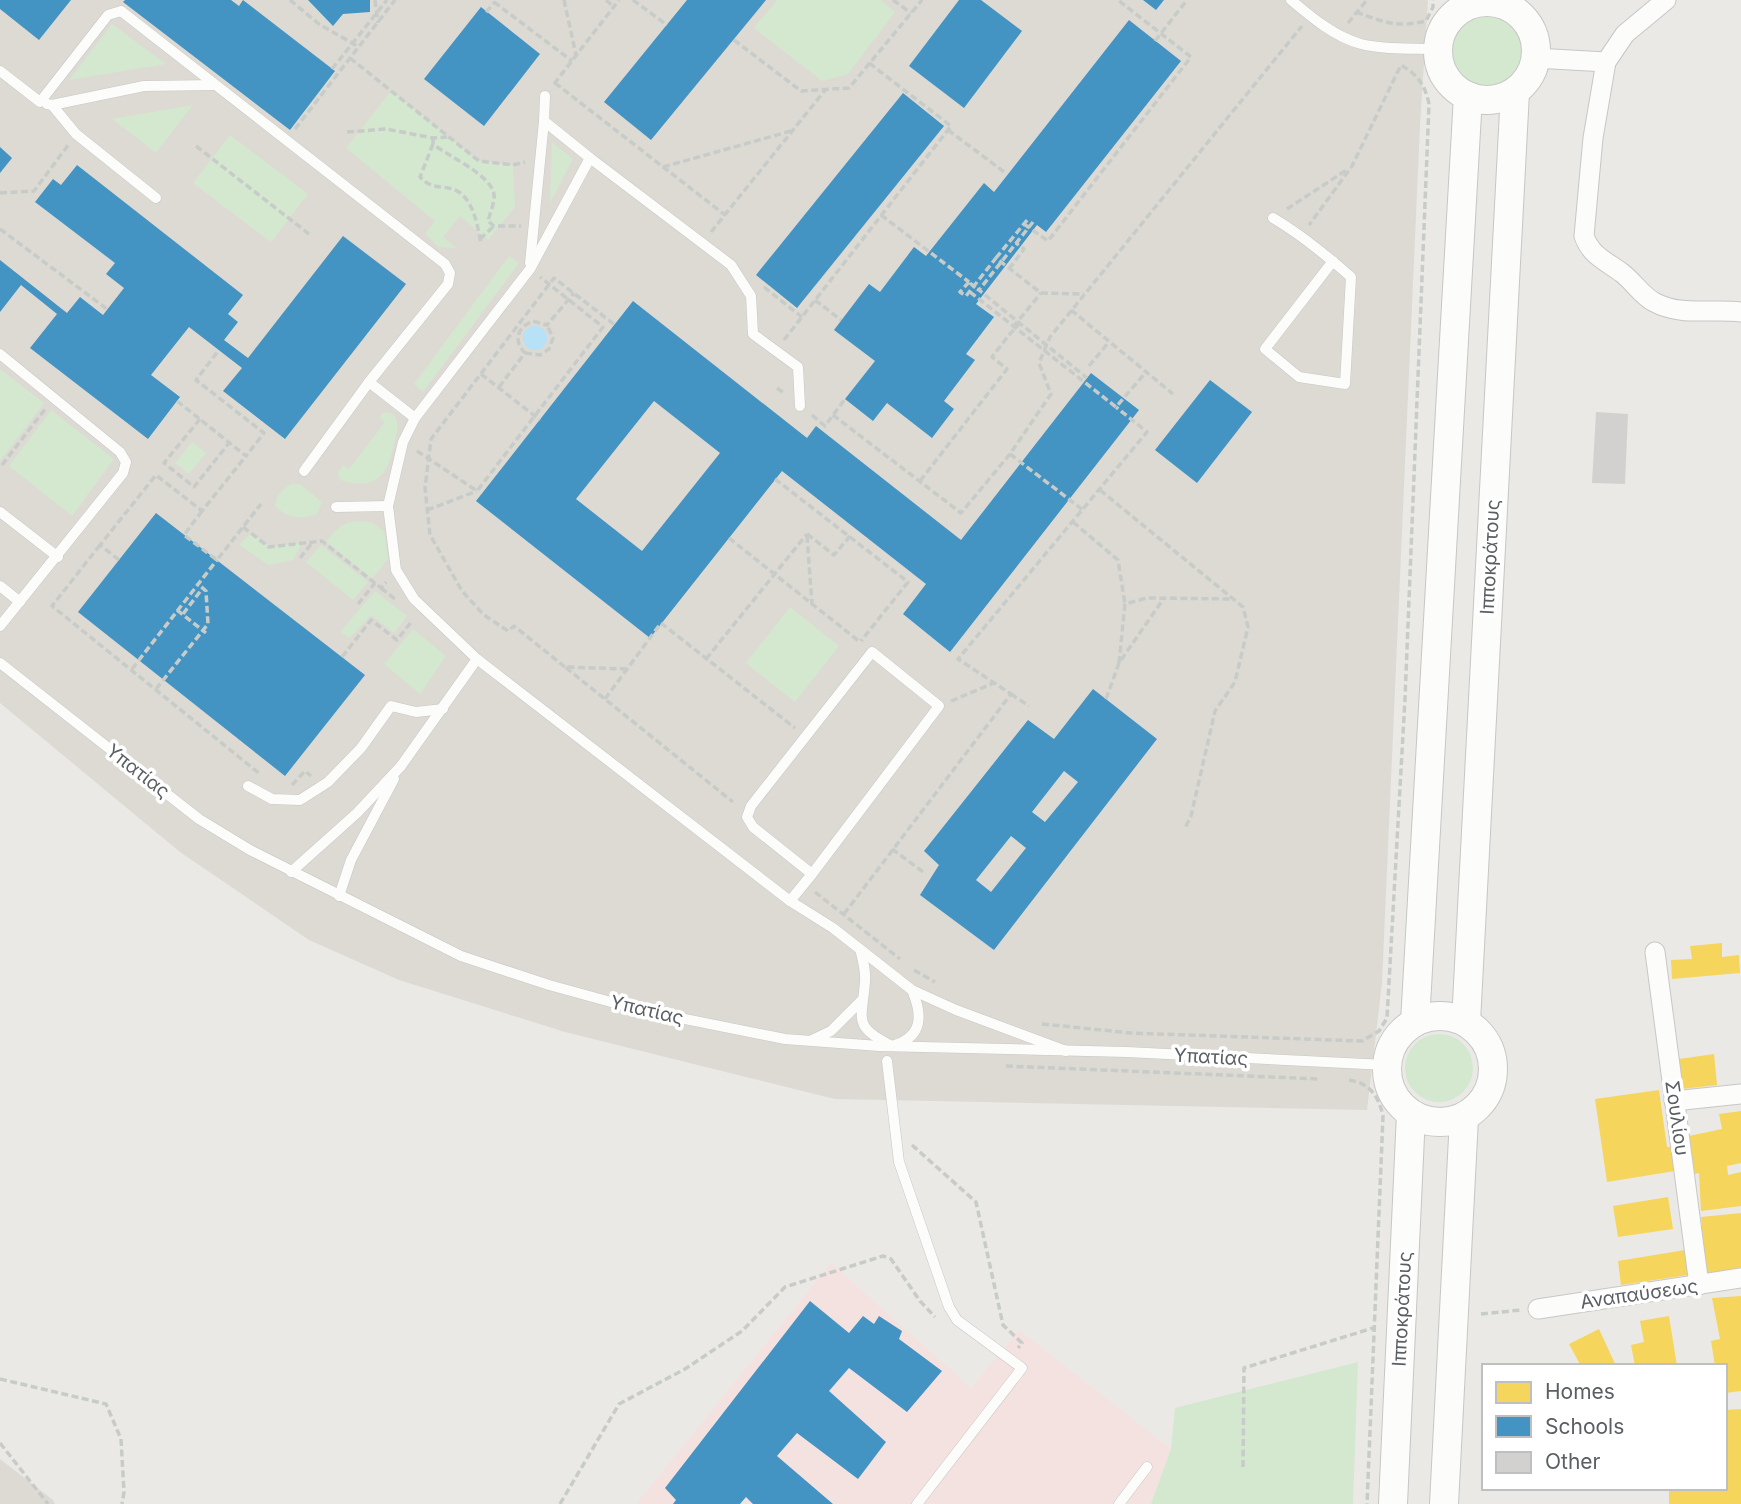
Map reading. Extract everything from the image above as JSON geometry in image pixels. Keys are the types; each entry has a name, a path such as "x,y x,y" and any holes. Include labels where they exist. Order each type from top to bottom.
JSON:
{"street":[{"path":"1666,0 1625,34 1606,62 1589,164 1584,227 1588,247 1597,257 1622,273 1643,294 1665,307 1677,310 1741,312"},
{"path":"1466,4 1517,6 1534,37 1535,58 1526,81 1515,92 1500,99 1484,100 1468,96 1455,88 1446,77 1438,49 1447,24 1466,4"},
{"path":"1535,58 1606,62"},
{"name":"Ιπποκράτους","path":"1466,1022 1515,92"},
{"path":"1415,1023 1468,96"},
{"name":"Σουλίου","path":"1655,952 1699,1285"},
{"path":"1441,1016 1466,1022 1485,1041 1492,1063 1491,1079 1485,1096 1464,1118 1453,1121 1433,1121 1411,1114 1390,1089 1386,1065 1395,1040 1415,1023 1441,1016"},
{"path":"1674,1101 1741,1094"},
{"name":"Ιπποκράτους","path":"1393,1504 1411,1114"},
{"path":"1444,1504 1464,1118"},
{"name":"Αναπαύσεως","path":"1538,1309 1741,1279"}],"lane":[{"path":"1290,0 1310,16 1361,44 1438,49"},
{"path":"40,102 108,15 121,11 445,264 450,273 448,284 369,382 304,471"},
{"path":"0,71 40,102 52,106 144,86 215,85"},
{"path":"530,269 544,96"},
{"path":"52,106 76,134 156,198"},
{"path":"544,121 731,265 751,296 753,334 798,366 800,406"},
{"path":"590,158 530,269 415,418 403,443 388,506 396,570 414,599 477,659 790,901 834,928 912,990 956,1010 1066,1051"},
{"path":"1273,218 1301,235 1333,261 1351,277 1345,384 1299,377 1265,349 1333,261"},
{"path":"0,354 120,452 126,462 123,473 0,626"},
{"path":"369,382 415,418"},
{"path":"336,507 388,506"},
{"path":"0,512 58,557"},
{"path":"0,586 20,602"},
{"path":"790,901 812,874 939,706 872,652 751,806 747,817 753,827 812,874"},
{"path":"291,872 357,813 401,766 477,659"},
{"name":"Υπατίας","path":"0,663 199,819 291,872 461,956 549,985 640,1010 785,1039 892,1046 1386,1065"},
{"path":"248,786 272,799 300,800 328,782 361,748 391,706 416,712 443,709"},
{"path":"339,896 351,860 401,766"},
{"path":"859,949 865,967 861,1001 862,1022 868,1032 892,1046 906,1042 914,1033 919,1019 919,1006 912,990"},
{"path":"811,1040 831,1031 861,1001"},
{"path":"887,1060 899,1162 934,1266 957,1320 1021,1368 917,1504"},
{"path":"1119,1504 1147,1467"}],"path":[{"path":"290,0 319,24 359,47"},
{"path":"375,0 378,23"},
{"path":"332,69 387,0"},
{"path":"287,139 395,0"},
{"path":"564,0 576,55"},
{"path":"606,0 614,7"},
{"path":"544,96 619,0"},
{"path":"633,0 667,25"},
{"path":"894,0 911,13"},
{"path":"734,40 801,90 849,88 922,0"},
{"path":"1024,224 1048,242 1191,57 1118,0"},
{"path":"1155,41 1187,0"},
{"path":"1340,34 1366,0"},
{"path":"1356,12 1392,25 1406,26 1426,21 1433,7 1433,0"},
{"path":"486,12 495,1 572,61"},
{"path":"833,415 961,513 1010,454 1051,394 1039,363 1050,337 1310,16"},
{"path":"350,58 480,161 513,165 540,157"},
{"path":"776,350 951,126 869,63"},
{"path":"1037,1023 1131,1033 1362,1041 1379,1031 1387,1018 1405,699 1429,104 1426,89 1415,73 1401,65 1352,166 1301,235"},
{"path":"555,83 725,215"},
{"path":"702,243 826,89"},
{"path":"347,132 386,129 433,141 449,137"},
{"path":"948,130 1007,174"},
{"path":"663,167 793,131"},
{"path":"0,193 34,191 76,134"},
{"path":"433,141 447,155 470,167 491,185 495,196 488,221 494,226 534,226"},
{"path":"433,141 419,177 429,187 455,190 466,198 480,242 494,226"},
{"path":"196,146 309,234"},
{"path":"1273,218 1352,166"},
{"path":"881,215 979,290 1044,351 1147,432 958,659 1029,706"},
{"path":"969,282 960,292 966,296 1028,219"},
{"path":"979,290 1033,222"},
{"path":"0,229 107,309"},
{"path":"1009,269 1024,249 1016,243"},
{"path":"996,258 1041,293 1084,294"},
{"path":"428,510 477,491 603,327 530,269"},
{"path":"615,325 554,278 431,439 425,488 430,535 462,592 484,615 509,631 514,626 733,802"},
{"path":"760,284 802,317"},
{"path":"970,292 1087,378"},
{"path":"547,326 574,293"},
{"path":"920,481 1007,369 992,357 1041,293"},
{"path":"815,300 841,320"},
{"path":"1071,310 1173,394"},
{"path":"533,321 547,326 553,338 550,349 540,355 526,353 518,342 523,326 533,321"},
{"path":"1090,366 1109,341"},
{"path":"217,560 184,534 264,433 196,380 219,350"},
{"path":"499,387 526,353"},
{"path":"1116,407 1146,372"},
{"path":"481,374 540,420"},
{"path":"2,465 54,398"},
{"path":"177,401 246,456"},
{"path":"200,419 164,463 194,487 229,443"},
{"path":"403,443 477,491"},
{"path":"1010,454 1083,510"},
{"path":"202,511 156,475 100,545 81,564 52,606 260,774"},
{"path":"775,479 908,582 860,642"},
{"path":"1100,490 1243,607 1248,627 1235,682 1215,711 1191,816 1185,828"},
{"path":"131,669 261,504"},
{"path":"1073,522 1118,560 1125,604 1119,663 1106,699"},
{"path":"243,527 269,547 322,541 395,599"},
{"path":"807,534 834,555 850,536"},
{"path":"706,659 807,534"},
{"path":"807,534 812,604"},
{"path":"729,538 872,652"},
{"path":"300,558 313,542"},
{"path":"100,545 119,560"},
{"path":"381,588 396,570"},
{"path":"358,604 375,583"},
{"path":"156,689 208,624 206,591 198,584"},
{"path":"183,614 202,589"},
{"path":"1125,604 1147,598 1234,599"},
{"path":"1119,663 1164,598"},
{"path":"177,610 204,631"},
{"path":"342,657 371,620 397,640 412,621"},
{"path":"605,698 662,623 806,737"},
{"path":"565,667 627,669"},
{"path":"939,706 994,683"},
{"path":"834,928 1011,694"},
{"path":"892,849 926,874"},
{"path":"804,884 915,971 937,984"},
{"path":"998,1066 1330,1079"},
{"path":"1341,1080 1361,1082 1372,1090 1383,1116 1367,1504"},
{"path":"907,1141 976,1202 1003,1325 1022,1343 1010,1359"},
{"path":"560,1504 619,1404 685,1369 742,1331 785,1287 883,1256 891,1259 920,1301 936,1317 948,1322 957,1320"},
{"path":"1481,1314 1538,1309"},
{"path":"1243,1467 1244,1368 1373,1328"},
{"path":"0,1379 106,1404 121,1440 124,1492 122,1504"},
{"path":"0,1443 48,1504"}],"shaded area":[{"path":"0,0 1428,0 1420,125 1382,983 1367,1110 835,1099 565,1032 399,980 309,940 180,852 0,703"},
{"path":"831,1263 971,1388 1019,1330 1171,1449 1151,1504 636,1504"},
{"path":"0,1459 53,1500 55,1504 0,1504"}],"green space":[{"path":"777,0 880,0 895,12 848,74 822,81 754,28"},
{"path":"1480,17 1494,17 1513,27 1523,46 1523,60 1513,79 1494,89 1480,89 1461,79 1451,60 1451,46 1461,27"},
{"path":"112,24 166,64 69,80"},
{"path":"391,91 479,161 513,165 515,207 488,240 460,216 443,237 456,248 439,247 425,234 435,221 346,148"},
{"path":"193,105 156,153 112,119"},
{"path":"230,135 308,194 271,242 193,183"},
{"path":"552,142 573,159 550,203"},
{"path":"509,256 519,263 423,392 414,384"},
{"path":"0,369 44,403 1,460 0,459"},
{"path":"51,410 114,459 72,516 9,466"},
{"path":"385,412 394,415 397,434 383,473 371,482 352,483 340,480 338,472 343,465 349,469 385,422 379,417"},
{"path":"192,442 206,453 189,474 175,463"},
{"path":"291,484 300,484 322,502 317,514 294,517 275,506 280,493"},
{"path":"359,521 371,522 384,531 388,559 372,579 326,542 340,527"},
{"path":"251,533 269,547 302,543 293,560 269,565 239,545"},
{"path":"321,545 368,582 353,600 306,562"},
{"path":"375,591 407,616 394,633 371,615 350,638 340,632"},
{"path":"790,607 839,646 795,702 746,663"},
{"path":"413,629 446,656 420,694 384,664"},
{"path":"1446,1034 1467,1049 1473,1061 1471,1081 1463,1092 1446,1102 1432,1102 1415,1092 1407,1081 1405,1061 1415,1044 1426,1036"},
{"path":"1358,1362 1353,1504 1151,1504 1171,1449 1175,1408"}],"water":[{"path":"535,326 546,333 547,338 540,349 535,350 524,343 523,338 530,327"}],"building: Homes":[{"path":"1722,943 1722,957 1739,955 1740,973 1672,979 1671,960 1692,959 1690,946"},
{"path":"1714,1054 1717,1085 1682,1089 1679,1059"},
{"path":"1659,1090 1667,1147 1672,1147 1675,1171 1607,1182 1595,1099"},
{"path":"1741,1111 1741,1163 1727,1166 1728,1175 1741,1172 1741,1206 1701,1211 1699,1173 1691,1175 1689,1136 1722,1129 1719,1114"},
{"path":"1668,1197 1673,1229 1618,1237 1613,1206"},
{"path":"1741,1213 1741,1270 1706,1275 1701,1217"},
{"path":"1685,1250 1688,1275 1621,1285 1618,1261"},
{"path":"1741,1296 1741,1391 1727,1393 1727,1364 1715,1364 1711,1341 1720,1339 1712,1298"},
{"path":"1669,1316 1677,1364 1635,1364 1631,1345 1644,1342 1640,1321"},
{"path":"1599,1329 1615,1364 1580,1364 1569,1344"},
{"path":"1741,1409 1741,1504 1669,1504 1669,1490 1727,1490 1727,1410"}],"building: Schools":[{"path":"0,0 71,0 39,40 0,9"},
{"path":"231,0 239,6 243,0 335,71 290,130 123,2"},
{"path":"308,0 370,0 370,12 343,14 333,26"},
{"path":"687,0 766,0 651,140 604,102"},
{"path":"959,0 981,0 1022,31 964,108 909,66"},
{"path":"1143,0 1164,0 1156,10"},
{"path":"481,7 540,54 484,126 424,79"},
{"path":"1129,20 1181,61 1046,232 1037,225 976,304 994,317 966,354 975,360 944,401 954,409 932,438 887,403 873,421 845,399 875,361 834,330 869,284 880,292 914,247 926,256 984,183 994,192"},
{"path":"903,93 944,126 797,308 756,275"},
{"path":"0,147 12,158 0,173"},
{"path":"77,165 243,295 228,314 238,322 224,340 248,358 343,236 406,284 285,439 223,391 242,368 189,327 151,375 180,397 148,439 30,348 57,314 21,285 0,312 0,260 67,313 80,297 103,315 124,288 106,274 115,263 35,202 53,179 61,185"},
{"path":"633,301 807,438 816,426 961,540 1091,373 1139,410 950,652 903,614 926,584 782,471 650,638 476,501","holes":["654,401 720,453 642,551 576,499"]},
{"path":"1210,380 1252,412 1197,483 1155,450"},
{"path":"156,513 365,675 285,776 78,612"},
{"path":"1093,689 1157,739 994,950 920,895 939,865 924,851 1028,720 1054,739","holes":["1064,771 1078,782 1045,822 1032,812","1011,836 1026,848 991,892 976,880"]},
{"path":"810,1301 849,1333 863,1316 874,1324 879,1316 902,1331 899,1339 942,1371 907,1412 849,1368 829,1391 886,1442 858,1479 797,1433 777,1456 833,1504 753,1504 746,1497 740,1504 673,1504 676,1500 665,1488"}],"building: Other":[{"path":"1596,412 1628,414 1625,484 1592,483"}]}
